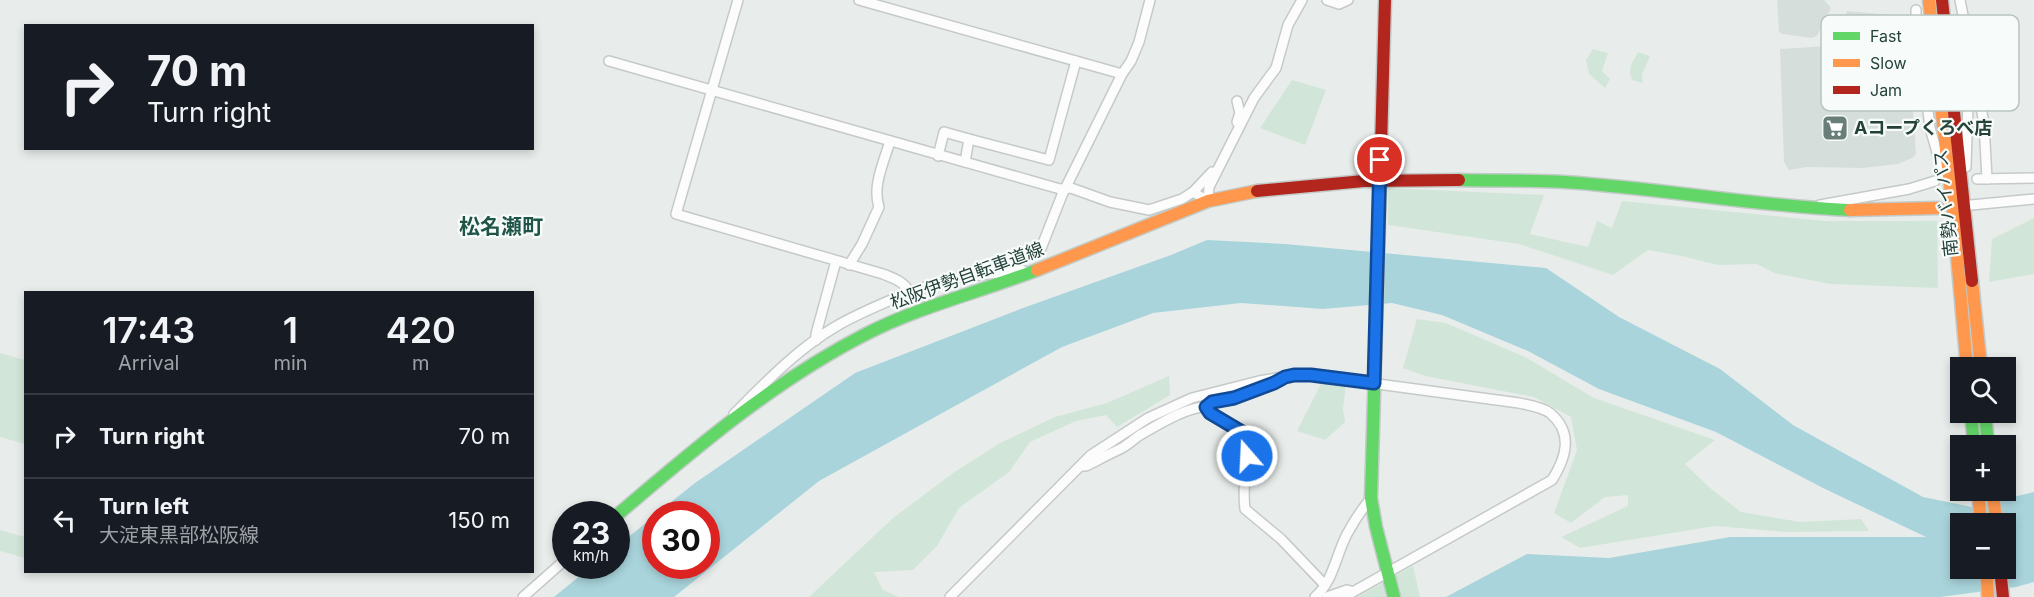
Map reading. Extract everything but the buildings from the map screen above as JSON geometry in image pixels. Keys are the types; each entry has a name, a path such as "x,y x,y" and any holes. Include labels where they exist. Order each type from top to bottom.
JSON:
{"main road":[{"path":"1384,0 1371,498 1394,597"},
{"name":"南勢バイパス","path":"1929,0 1931,15"},
{"name":"南勢バイパス","path":"1942,0 1944,15"},
{"name":"南勢バイパス","path":"1941,111 1966,357"},
{"name":"南勢バイパス","path":"1955,111 1964,191 1969,207 1980,357"},
{"name":"松阪伊勢自転車道線","path":"630,504 682,460 785,381 866,334 944,300 1026,274 1208,201 1269,189 1379,184 1563,183 1730,198 1777,206 1806,208 1870,211 1938,208"},
{"path":"1987,579 1988,597"},
{"path":"2001,579 2003,597"}],"street":[{"path":"738,0 676,214 897,280 908,288 909,292"},
{"path":"859,0 1122,74"},
{"path":"956,278 1040,251 1065,189 1122,74 1131,61 1139,42 1150,0"},
{"path":"1193,192 1208,201 1209,188 1236,132 1254,98 1276,68 1288,25 1302,0"},
{"path":"1327,0 1339,4 1348,0"},
{"path":"1960,0 1963,15"},
{"path":"1916,10 1916,15"},
{"path":"609,61 939,156 1060,189 1071,188 1110,202 1149,210 1182,199 1193,192 1210,175 1232,132 1236,132"},
{"path":"939,156 944,132 1049,160 1076,61"},
{"path":"1236,132 1235,126 1240,113 1237,101"},
{"path":"1928,111 1940,165 1950,192"},
{"path":"1964,191 1968,111"},
{"path":"1982,111 1984,123 1982,179 2034,178"},
{"path":"965,162 969,139"},
{"path":"849,265 862,244 879,207 875,197 876,187 890,141"},
{"path":"1806,208 1935,182"},
{"path":"1969,207 2034,200"},
{"path":"816,340 836,261"},
{"path":"730,423 733,415 798,353 836,326 909,292 956,278 1022,270 1026,274"},
{"path":"950,597 1091,455 1148,418 1192,398 1285,377 1311,375 1374,380 1519,403 1549,412 1556,420 1564,433 1566,447 1563,463 1552,480 1388,575 1348,595 1347,590 1327,597"},
{"path":"1080,466 1086,466 1120,449 1170,419 1199,407 1206,407 1212,402 1234,398 1285,377"},
{"path":"1206,407 1210,413 1242,432 1247,456 1245,509 1281,539 1324,584"},
{"path":"1315,597 1328,582 1347,534 1371,498"},
{"path":"523,597 552,572"}],"shaded area":[{"path":"1777,0 1824,0 1831,8 1828,15 1821,15 1821,28 1817,36 1812,38 1779,32"},
{"path":"1847,11 1890,15 1847,15"},
{"path":"1821,46 1821,111 1913,111 1916,153 1914,157 1898,164 1863,168 1807,167 1789,170 1784,162 1780,49"}],"green space":[{"path":"1593,49 1608,53 1602,71 1610,79 1605,88 1589,74 1586,60"},
{"path":"1638,52 1650,56 1642,75 1643,83 1632,80 1630,72"},
{"path":"1292,80 1326,90 1305,145 1260,128"},
{"path":"1388,188 1544,195 1530,234 1588,247 1597,221 1612,228 1622,201 1825,221 1937,221 1938,288 1830,284 1774,273 1757,264 1718,265 1648,250 1613,275 1519,244 1388,225"},
{"path":"2034,218 2034,274 1989,282 1992,239"},
{"path":"1417,319 1446,323 1527,358 1594,398 1715,440 1685,464 1710,488 1741,512 1800,522 1861,519 1869,531 1786,532 1715,526 1580,548 1561,537 1628,506 1628,495 1605,497 1571,523 1554,513 1577,450 1571,417 1534,397 1425,376 1403,368"},
{"path":"0,353 24,360 24,444 0,437"},
{"path":"1169,376 1170,395 1117,427 1106,415 1076,421 1030,442 1009,472 959,508 937,546 913,570 874,572 883,590 899,597 809,597 893,518 953,473 1000,443 1055,417 1107,403"},
{"path":"1322,382 1346,383 1343,409 1345,422 1325,440 1297,431"},
{"path":"0,530 24,537 24,558 0,551"},
{"path":"1413,566 1420,597 1357,597"}],"water":[{"path":"1207,240 1285,244 1546,268 1619,317 1720,369 1793,425 1923,497 1972,507 1997,501 2016,501 2016,496 2034,492 2034,582 2016,587 1940,597 1446,597 1527,554 1609,558 1730,537 1926,537 1823,488 1716,432 1599,389 1528,351 1442,315 1392,303 1323,309 1241,303 1153,313 1062,347 819,481 720,560 720,501 672,501 855,373"},
{"path":"642,526 642,579 696,579 674,597 554,597 576,579 630,579 630,536"}],"traffic: fast":[{"path":"1459,180 1564,182 1778,205 1850,210"},
{"path":"630,504 736,418 799,373 832,353 908,315 1037,270"},
{"path":"1377,293 1371,498 1394,597"},
{"path":"1972,423 1973,435"},
{"path":"1986,423 1987,435"}],"traffic: slow":[{"path":"1929,0 1931,15"},
{"path":"1942,111 1966,357"},
{"path":"1037,270 1208,201 1257,191"},
{"path":"1850,210 1938,208"},
{"path":"1972,281 1980,357"},
{"path":"1979,501 1980,513"},
{"path":"1994,501 1995,513"},
{"path":"1987,579 1988,597"}],"traffic: jam":[{"path":"1377,293 1385,0"},
{"path":"1942,0 1944,15"},
{"path":"1954,111 1972,281"},
{"path":"1257,191 1364,181 1459,180"},
{"path":"2001,579 2003,597"}],"place":[{"name":"Aコープくろべ店","path":"1835,128"}],"district":[{"name":"松名瀬町","path":"501,227"}],"route":[{"path":"1247,456 1242,432 1210,413 1206,407 1212,402 1234,398 1294,375 1374,383 1380,160"}]}
